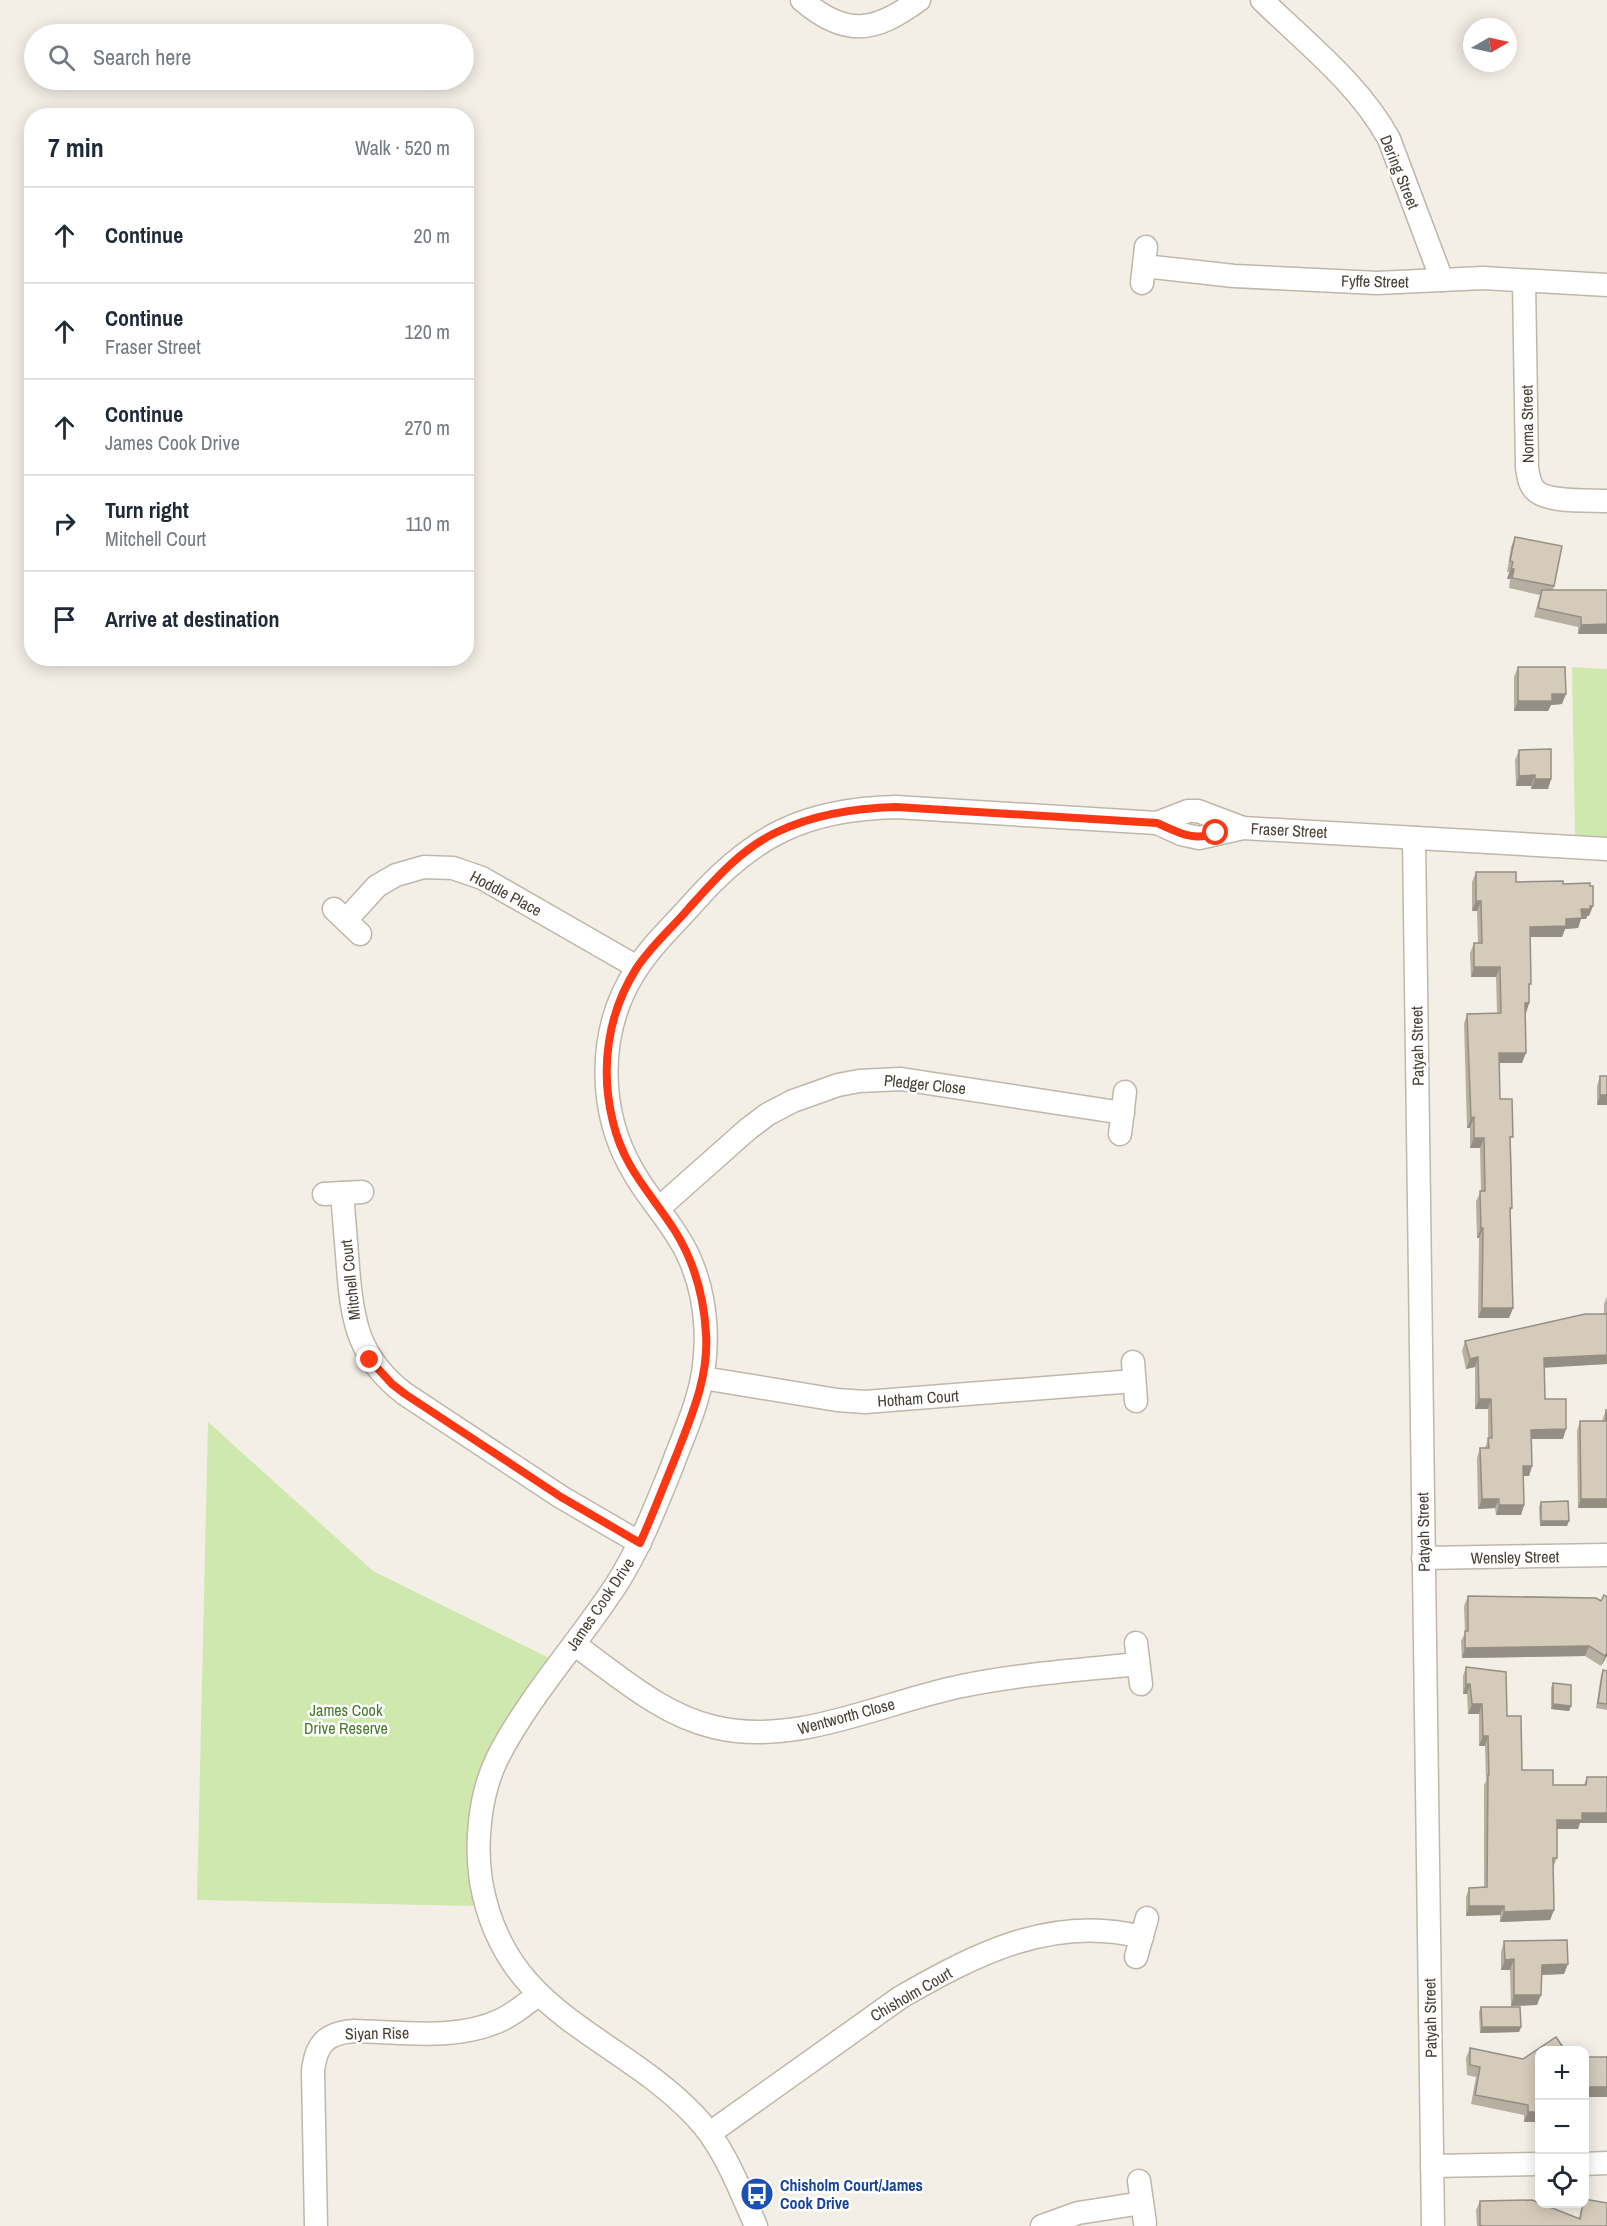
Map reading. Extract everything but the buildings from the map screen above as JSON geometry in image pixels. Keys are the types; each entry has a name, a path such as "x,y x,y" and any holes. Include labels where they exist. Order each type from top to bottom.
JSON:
{"street":[{"path":"802,0 825,18 839,24 855,26 887,21 919,0"},
{"name":"Dering Street","path":"1262,0 1346,82 1378,119 1389,139 1442,280"},
{"name":"Fyffe Street","path":"1144,265 1234,276 1377,283 1483,278 1607,285"},
{"name":"Norma Street","path":"1524,281 1527,467 1530,484 1535,491 1549,497 1607,501"},
{"name":"Fraser Street","path":"799,823 844,811 896,807 1157,823 1188,811 1198,810 1243,828 1607,849"},
{"name":"James Cook Drive","path":"756,2226 730,2167 710,2133 684,2105 655,2080 563,2017 515,1967 499,1938 487,1907 480,1876 479,1835 484,1795 495,1762 515,1727 618,1581 640,1543 683,1437 703,1378 706,1337 698,1282 689,1257 675,1231 636,1178 620,1147 608,1098 606,1071 608,1044 615,1015 637,967 711,883 732,862 757,844 799,823"},
{"name":"Patyah Street","path":"1414,838 1433,2226"},
{"name":"Hoddle Place","path":"346,921 377,886 396,875 424,867 453,868 482,878 637,967"},
{"name":"Pledger Close","path":"659,1208 768,1114 808,1095 838,1085 878,1079 909,1080 1123,1113"},
{"name":"Mitchell Court","path":"343,1193 350,1301 360,1340 370,1360 405,1394 561,1497 640,1543"},
{"name":"Hotham Court","path":"703,1378 837,1400 865,1402 1134,1382"},
{"name":"Wensley Street","path":"1423,1558 1607,1555"},
{"name":"Wentworth Close","path":"574,1644 658,1704 684,1717 712,1727 738,1732 764,1733 794,1730 969,1684 1138,1664"},
{"name":"Chisholm Court","path":"710,2133 901,1997 1003,1946 1026,1938 1069,1930 1110,1931 1142,1937"},
{"name":"Siyan Rise","path":"316,2226 314,2071 317,2049 324,2041 341,2032 437,2033 477,2028 501,2020 539,1994"},
{"path":"1589,2164 1607,2163"},
{"path":"1432,2166 1535,2164"},
{"path":"1042,2226 1078,2213 1142,2202"}],"green space":[{"path":"1572,667 1607,669 1607,838 1575,836"},
{"name":"James Cook Drive Reserve","path":"208,1422 373,1571 551,1659 473,1797 468,1832 468,1860 475,1906 197,1900"}],"place":[{"name":"Chisholm Court/James Cook Drive","path":"757,2194"}],"route":[{"path":"370,1360 392,1384 405,1394 561,1497 640,1543 696,1403 703,1378 706,1337 698,1282 689,1257 675,1231 631,1169 620,1147 608,1098 606,1071 608,1044 615,1015 637,967 732,862 775,833 822,815 867,808 896,807 1157,823 1181,834 1199,838 1216,833"}]}
